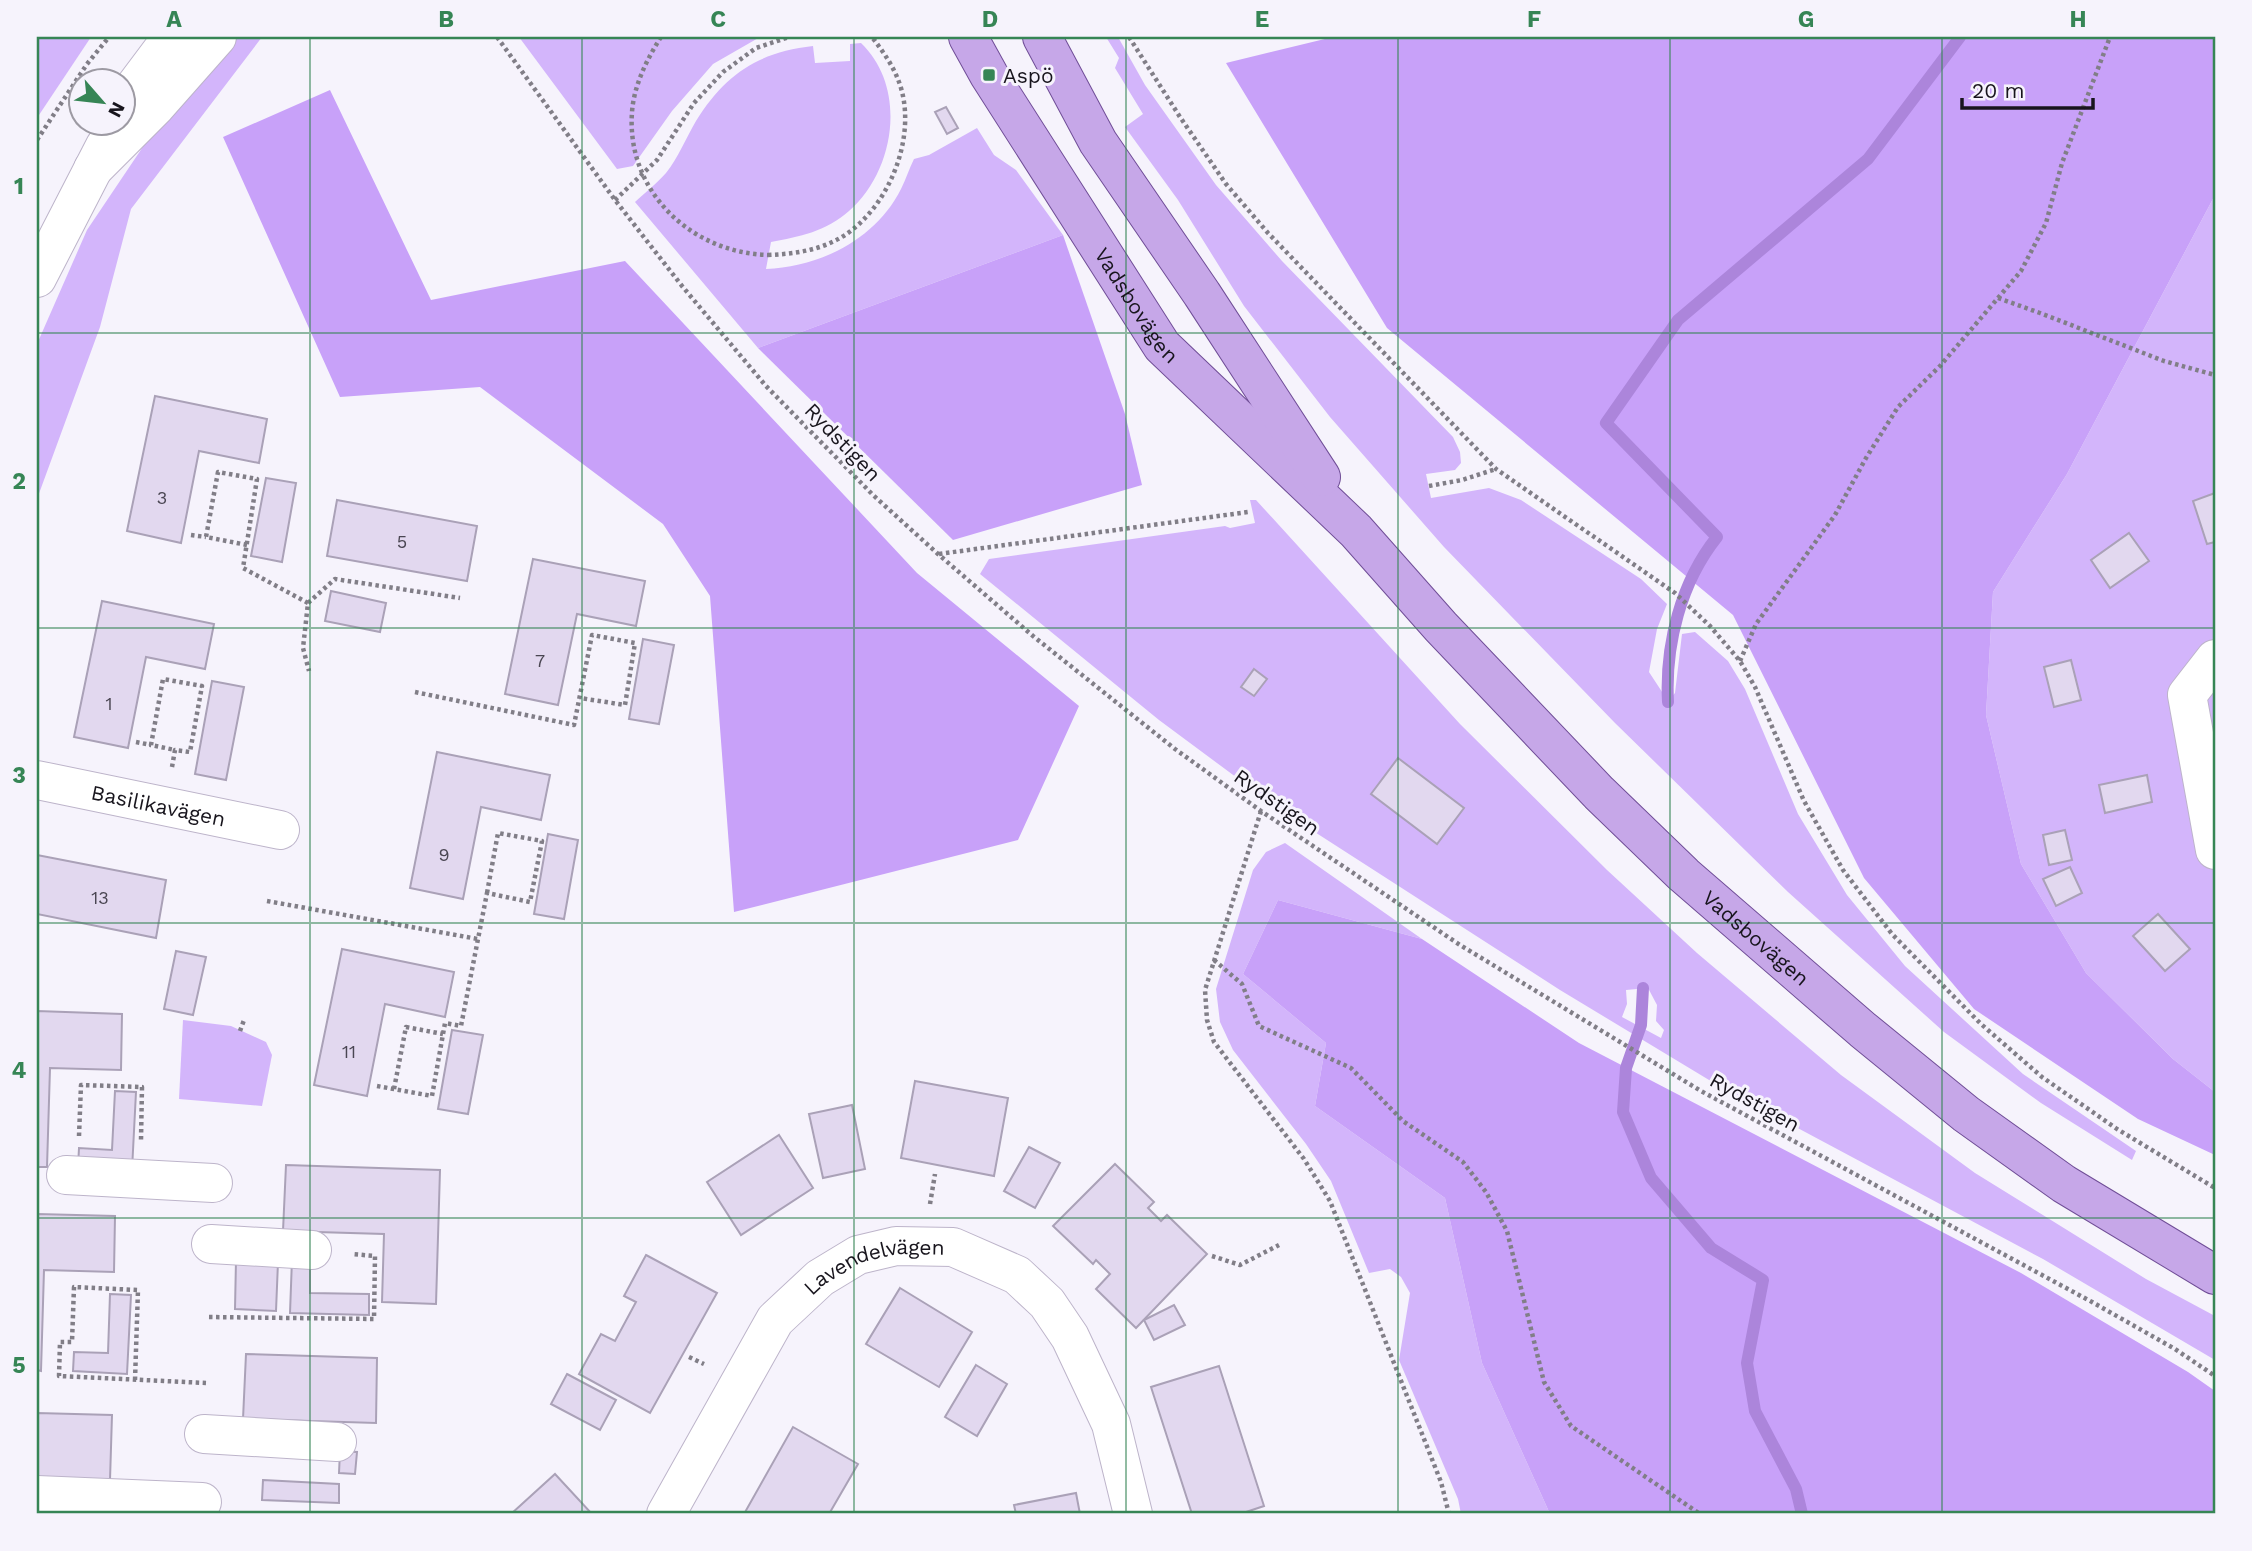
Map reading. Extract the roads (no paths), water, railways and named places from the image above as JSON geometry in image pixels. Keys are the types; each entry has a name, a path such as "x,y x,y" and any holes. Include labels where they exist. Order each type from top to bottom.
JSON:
{"main road":[{"name":"Vadsbovägen","path":"968,37 989,75 1162,346 1356,531 1451,637 1599,793 1684,875 1863,1030 1966,1114 2064,1184 2215,1275"},
{"name":"Vadsbovägen","path":"1042,37 1098,142 1202,294 1356,531"}],"street":[{"path":"136,85 172,37"},
{"path":"93,169 156,106 217,37"},
{"path":"37,278 110,136"},
{"path":"2215,659 2187,695 2215,850"},
{"name":"Basilikavägen","path":"37,780 280,830"},
{"path":"66,1175 213,1183"},
{"path":"211,1244 312,1250"},
{"name":"Lavendelvägen","path":"666,1514 775,1321 820,1278 859,1255 896,1246 953,1247 1017,1275 1047,1303 1070,1337 1111,1424 1133,1514"},
{"path":"204,1434 337,1442"},
{"path":"37,1495 202,1502"}],"waterway":[{"path":"1668,702 1669,658 1678,615 1694,574 1717,537 1606,423 1678,320 1868,159 1960,37"},
{"path":"1643,988 1641,1025 1626,1068 1623,1112 1651,1178 1711,1248 1763,1280 1747,1363 1755,1411 1796,1489 1802,1514"}],"place":[{"name":"Aspö","path":"989,75"}]}
